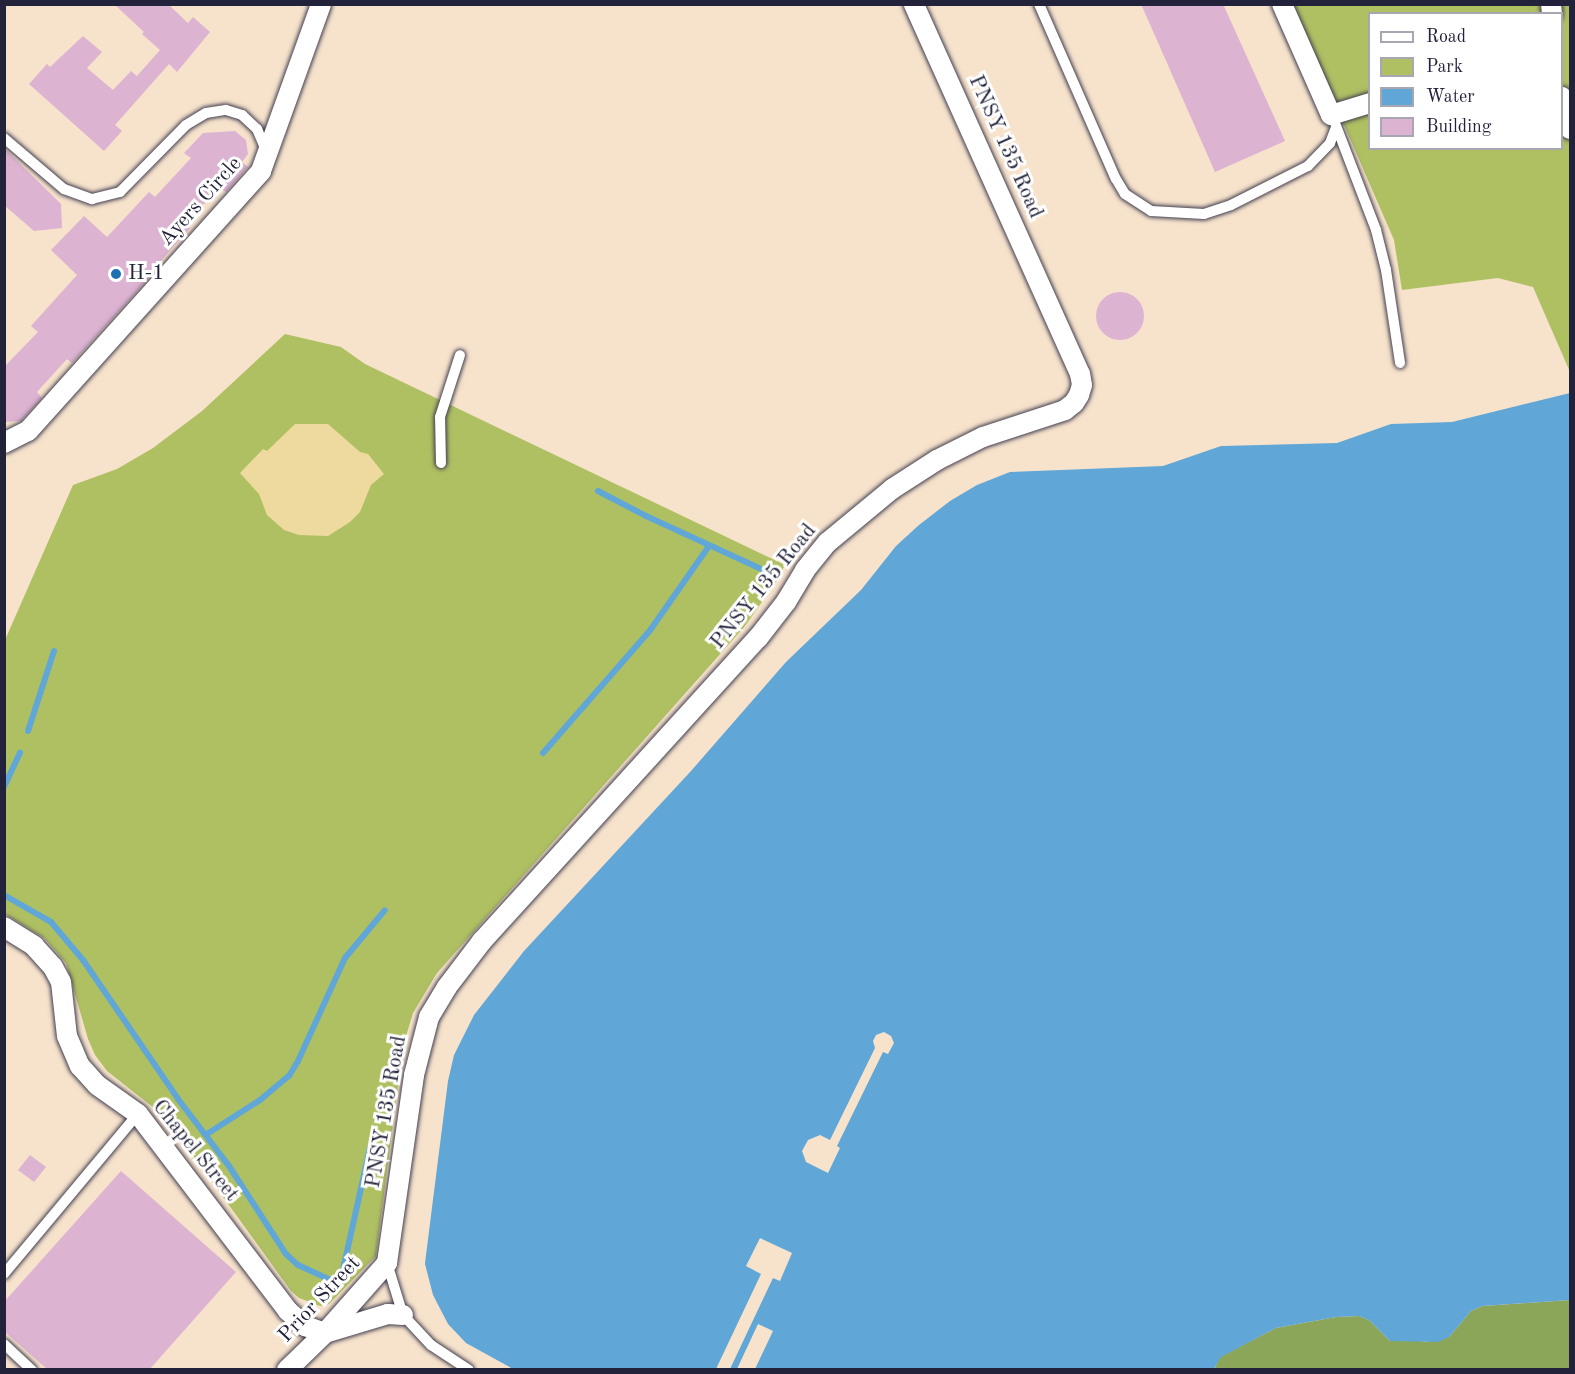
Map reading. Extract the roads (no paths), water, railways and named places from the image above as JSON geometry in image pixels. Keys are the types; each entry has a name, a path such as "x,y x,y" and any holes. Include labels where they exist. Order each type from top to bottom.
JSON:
{"street":[{"name":"Ayers Circle","path":"4,442 28,431 257,176 267,155 321,4"},
{"name":"PNSY 135 Road","path":"387,1263 414,1075 429,1017 447,987 482,941 758,638 786,602 805,570 828,542 891,489 937,460 983,437 1065,410 1074,404 1080,395 1082,385 1080,375 914,4"},
{"path":"1282,4 1334,121 1368,104"},
{"path":"1563,101 1570,129"},
{"name":"Chapel Street","path":"4,927 34,946 53,967 61,982 67,1036 80,1066 97,1085 138,1114 288,1311 305,1326 325,1333"},
{"name":"Prior Street","path":"287,1370 325,1333 387,1263"},
{"path":"325,1333 388,1314 403,1315"}],"lane":[{"path":"1039,4 1116,179 1125,194 1151,211 1204,214 1231,205 1308,165 1330,143 1334,121"},
{"path":"4,138 64,189 92,199 120,192 186,125 206,113 226,110 242,115 257,129 266,146 267,155"},
{"path":"1334,121 1376,230 1386,270 1400,363"},
{"path":"441,463 440,417 460,355"},
{"path":"4,1274 138,1114"},
{"path":"387,1263 403,1315 431,1345 470,1370"},
{"path":"4,1344 32,1370"}],"water":[{"path":"1570,393 1570,1300 1482,1306 1471,1311 1449,1337 1438,1342 1390,1341 1369,1320 1359,1316 1336,1317 1276,1328 1221,1357 1214,1369 515,1370 466,1343 448,1324 433,1295 425,1264 448,1081 454,1055 474,1015 524,951 691,771 786,662 861,590 896,546 919,525 950,501 977,485 1010,472 1163,466 1221,446 1337,443 1391,424 1452,422"}],"waterway":[{"path":"598,491 646,516 768,572"},
{"path":"543,753 651,629 709,546"},
{"path":"28,731 54,651"},
{"path":"4,787 20,752"},
{"path":"4,895 51,922 83,960 178,1099 229,1166 286,1254 298,1265 335,1282 340,1283 370,1148"},
{"path":"207,1134 260,1100 289,1076 345,958 385,910"}],"place":[{"name":"H-1","path":"116,274"}]}
